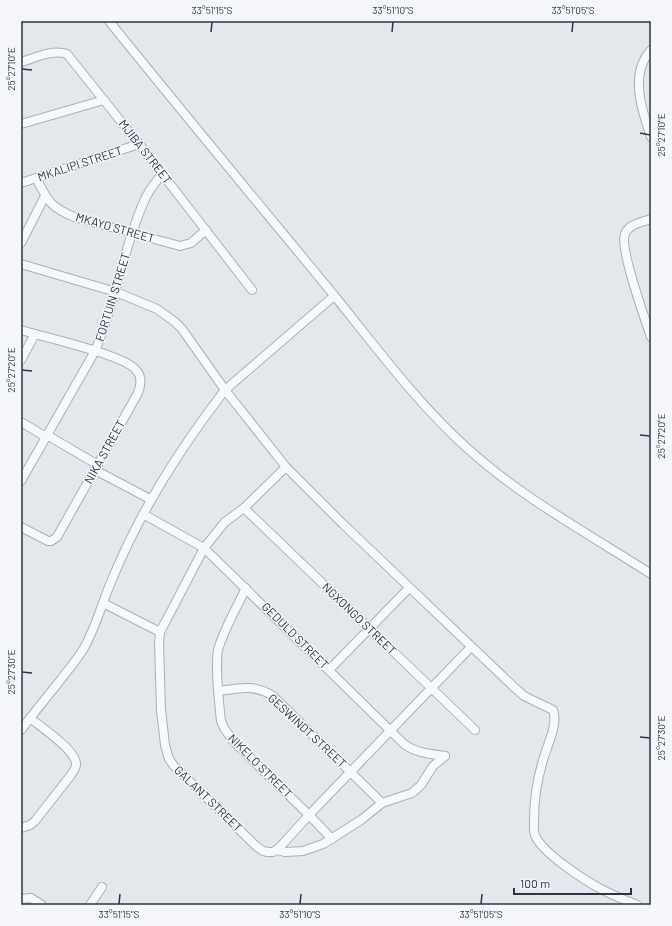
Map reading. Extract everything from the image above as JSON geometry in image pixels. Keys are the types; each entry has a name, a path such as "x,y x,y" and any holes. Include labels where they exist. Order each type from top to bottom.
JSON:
{"street":[{"path":"109,21 238,181 428,410 468,449 505,479 651,574"},
{"path":"651,50 641,68 639,90 644,116 651,137"},
{"name":"MJIBA STREET","path":"21,62 52,53 60,52 67,54 252,290"},
{"path":"21,124 104,100"},
{"name":"MKALIPI STREET","path":"21,183 139,144"},
{"name":"FORTUIN STREET","path":"21,481 95,351 102,336 132,234 146,198 162,174"},
{"name":"MKAYO STREET","path":"36,178 49,202 60,211 74,217 180,246 191,242 206,230"},
{"path":"21,243 45,196"},
{"path":"651,218 629,228 625,233 624,239 626,255 651,337"},
{"path":"21,264 116,292 158,309 175,322 182,329 225,390 286,466 409,588 515,688 524,696 550,707 553,710 555,719 536,788 534,830 537,839 541,845 558,860 576,873 601,889 637,905"},
{"path":"21,730 76,660 94,626 114,574 150,499 191,436 225,390 334,296"},
{"name":"NIKA STREET","path":"21,330 126,361 137,371 140,382 138,393 57,537 51,541 48,541 21,527"},
{"path":"21,360 35,334"},
{"path":"21,422 47,436 97,468 150,499"},
{"name":"GALANT STREET","path":"286,466 244,508 225,522 204,548 160,632 159,658 161,710 165,745 169,759 174,766 259,849 268,852 277,850 285,852 303,851 317,847 361,820 382,803"},
{"name":"NGXONGO STREET","path":"244,508 475,730"},
{"name":"GEDULD STREET","path":"143,514 204,548 409,748 422,753 445,756 433,766 421,785 412,793 382,803"},
{"name":"NIKELO STREET","path":"246,588 222,639 218,651 217,666 221,721 228,734 249,757 332,839"},
{"path":"329,670 409,588"},
{"path":"103,603 160,632"},
{"path":"277,850 390,730 432,689 471,647"},
{"name":"GESWINDT STREET","path":"219,691 246,688 260,689 266,692 279,701 382,803"},
{"path":"21,828 30,826 35,821 71,775 76,764 73,754 30,718"},
{"path":"90,905 102,888"},
{"path":"21,899 31,898 42,905"}]}
